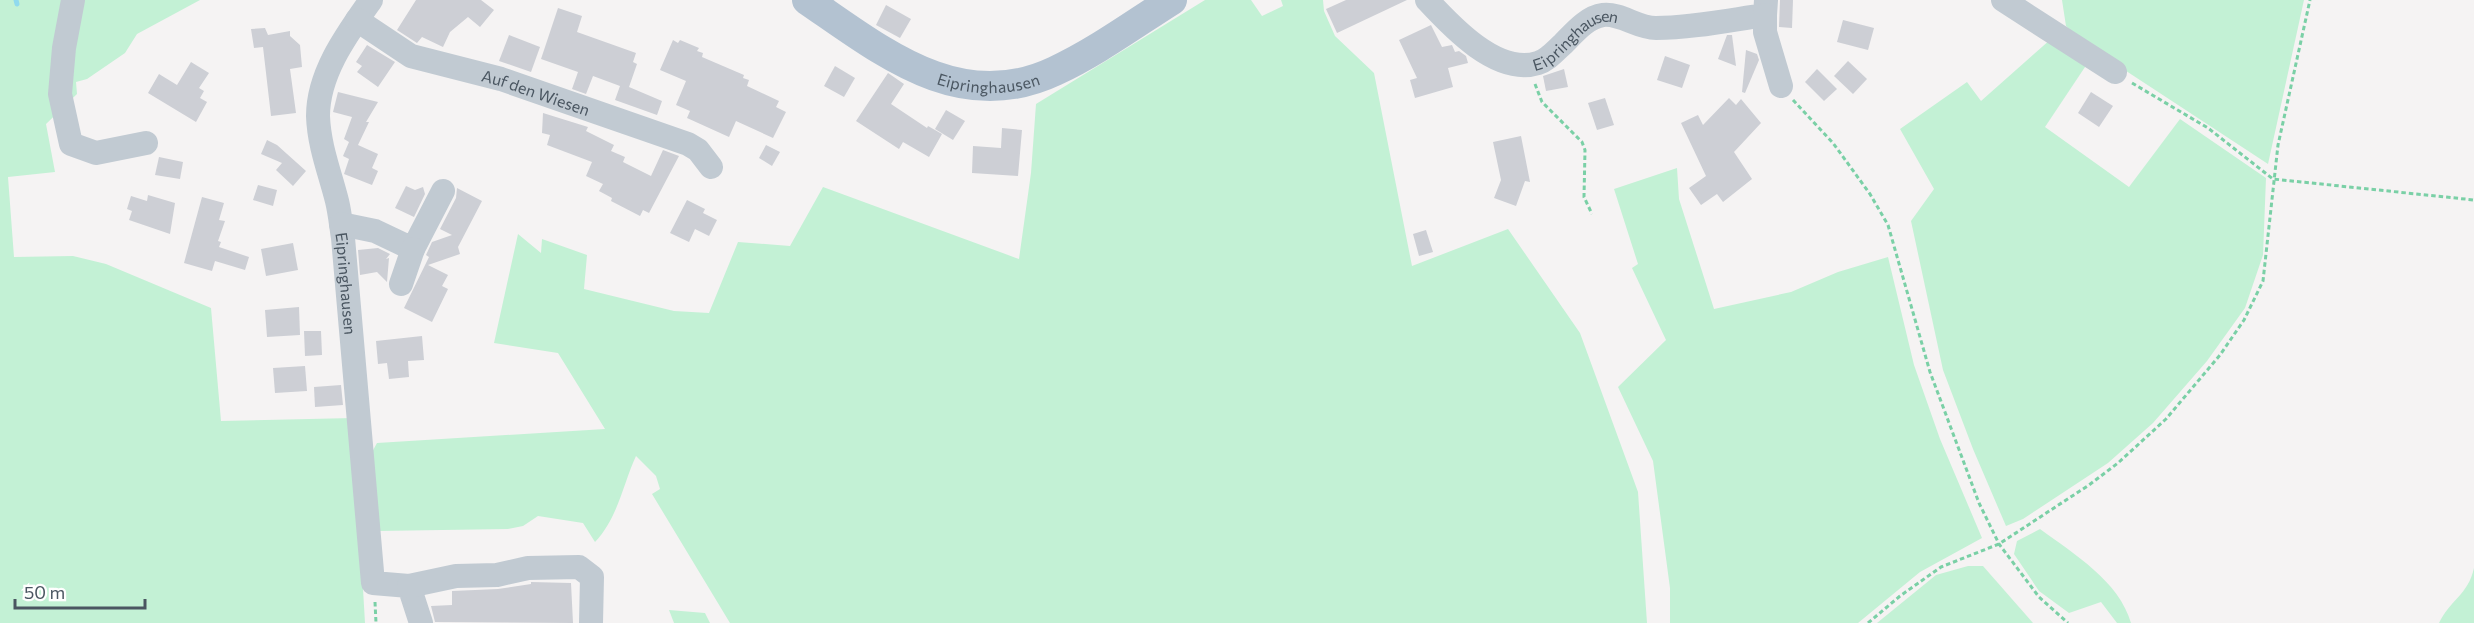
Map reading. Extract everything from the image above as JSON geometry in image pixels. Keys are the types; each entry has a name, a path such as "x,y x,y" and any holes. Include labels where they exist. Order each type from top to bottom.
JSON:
{"main road":[{"name":"Eipringhausen","path":"807,0 872,43 921,70 954,83 987,88 1021,84 1057,71 1168,1"}],"street":[{"path":"73,0 64,48 60,94 71,144 96,153 146,143"},
{"name":"Eipringhausen","path":"371,0 337,53 325,79 318,115 323,152 341,224 373,582 409,586"},
{"name":"Eipringhausen","path":"1427,0 1484,52 1502,60 1530,64 1548,58 1587,21 1600,15 1610,15 1654,28 1766,8"},
{"path":"2003,0 2115,72"},
{"path":"1766,8 1765,32 1781,86"},
{"name":"Auf den Wiesen","path":"357,20 411,56 501,78 688,144 698,150 711,167"},
{"path":"400,284 412,249 443,191"},
{"path":"341,224 375,231 412,249"},
{"path":"421,623 409,586 456,576 497,574 528,567 579,567 592,577 591,623"}],"path":[{"path":"1868,623 1900,596 1941,567 1999,544 2118,463 2166,419 2220,355 2244,320 2263,281 2268,252 2277,145 2310,0"},
{"path":"1530,64 1542,102 1582,142 1585,150 1584,197 1592,214"},
{"path":"2115,72 2208,128 2273,179 2474,200"},
{"path":"1781,86 1833,143 1870,194 1888,225 1930,372 1979,503 1999,544 2039,597 2068,623"}],"green space":[{"path":"0,0 200,0 137,34 125,53 87,79 76,82 77,94 46,124 55,172 8,177 14,257 73,256 106,264 211,308 221,421 353,418 365,623 0,623"},
{"path":"1205,0 1251,0 1262,16 1283,6 1281,0 1323,0 1324,11 1335,36 1374,73 1412,266 1508,229 1580,333 1638,492 1647,623 730,623 652,494 660,489 656,476 636,456 615,512 595,542 583,523 538,516 523,526 508,529 377,531 371,454 377,443 605,429 558,353 494,343 518,234 541,253 542,239 587,255 584,289 674,311 709,313 738,242 790,246 823,187 1019,259 1031,173 1036,104"},
{"path":"2062,0 2304,0 2268,164 2085,44 2066,26"},
{"path":"2051,39 2089,61 2045,127 2129,187 2180,119 2266,178 2263,255 2245,308 2207,361 2153,423 2108,463 2023,519 2006,526 1943,370 1911,221 1934,189 1900,129 1967,82 1981,101"},
{"path":"1677,168 1679,199 1714,309 1791,292 1838,272 1888,257 1914,365 1940,439 1982,538 1920,572 1858,623 1670,623 1670,588 1653,461 1618,387 1666,340 1632,268 1638,264 1614,189"},
{"path":"2040,529 2081,559 2106,581 2125,608 2131,623 2117,623 2101,602 2069,613 2039,591 2014,554 2017,541"},
{"path":"1968,566 1983,566 2033,623 1877,623 1936,575"},
{"path":"2474,568 2474,623 2439,623 2448,608 2468,585"},
{"path":"669,610 705,613 710,623 674,623"}],"building":[{"path":"416,0 481,0 494,10 480,27 468,17 450,32 443,47 422,37 417,43 397,30"},
{"path":"1346,0 1407,0 1337,33 1326,9"},
{"path":"1780,0 1793,0 1792,28 1779,27"},
{"path":"886,5 911,19 900,38 876,25"},
{"path":"558,8 582,16 577,32 636,53 633,62 637,64 629,87 662,101 657,115 615,100 620,86 593,76 586,94 572,89 578,72 541,59"},
{"path":"1843,20 1874,28 1868,50 1837,42"},
{"path":"1431,25 1442,47 1452,45 1455,52 1459,51 1466,56 1468,63 1448,68 1453,87 1415,98 1410,80 1417,78 1399,40"},
{"path":"265,28 268,35 290,31 290,36 300,45 302,67 290,69 296,113 271,116 263,47 254,48 251,29"},
{"path":"509,35 540,47 531,72 499,61"},
{"path":"1727,35 1732,35 1736,66 1718,59"},
{"path":"673,40 678,43 680,40 699,48 697,51 703,53 702,57 744,75 743,78 749,80 747,86 779,101 776,107 786,112 773,138 736,121 729,137 687,118 690,111 676,105 686,81 660,70"},
{"path":"367,45 395,62 378,87 357,72 362,66 356,62"},
{"path":"1746,50 1757,54 1759,60 1745,93 1742,92"},
{"path":"1665,56 1690,65 1682,88 1657,80"},
{"path":"1848,61 1867,79 1853,94 1834,76"},
{"path":"191,62 209,73 199,88 204,91 200,98 207,102 196,122 148,93 159,74 177,85"},
{"path":"835,66 855,78 844,97 824,86"},
{"path":"1564,69 1568,87 1546,91 1543,76"},
{"path":"1817,69 1837,89 1824,101 1805,82"},
{"path":"888,73 904,84 891,104 927,128 928,126 942,134 929,157 903,142 899,149 856,121"},
{"path":"338,92 378,102 366,122 369,122 358,145 378,154 372,168 378,171 372,185 344,174 349,159 343,156 349,142 344,139 352,117 333,112"},
{"path":"2091,92 2113,106 2099,127 2078,113"},
{"path":"1605,98 1614,125 1597,130 1588,103"},
{"path":"1729,98 1736,105 1741,99 1761,123 1734,152 1752,179 1723,202 1717,194 1701,205 1689,188 1706,176 1681,123 1698,115 1703,125"},
{"path":"946,110 965,121 953,140 935,129"},
{"path":"543,113 588,127 586,131 614,145 611,151 625,157 623,162 651,176 663,150 679,156 649,213 643,210 640,216 611,201 612,198 599,191 603,184 586,176 592,162 547,145 550,135 542,133"},
{"path":"1002,128 1022,130 1018,176 972,173 973,146 1001,148"},
{"path":"1521,136 1530,182 1525,181 1516,206 1494,198 1501,180 1493,142"},
{"path":"267,140 277,145 306,171 293,186 276,170 282,163 261,154"},
{"path":"766,145 780,152 772,166 759,158"},
{"path":"159,157 183,162 180,179 155,175"},
{"path":"258,185 277,190 273,206 253,200"},
{"path":"406,186 415,190 423,187 425,194 414,217 395,208"},
{"path":"457,188 482,201 458,247 460,254 428,265 448,275 442,286 448,289 432,322 404,308 429,257 426,255 432,242 452,235 440,229 456,198"},
{"path":"148,195 175,203 170,234 129,220 132,211 127,209 131,196 147,201"},
{"path":"202,197 224,203 219,220 225,221 218,241 221,242 219,247 249,257 245,270 215,261 212,271 184,263"},
{"path":"687,200 705,209 703,213 717,220 709,236 695,229 689,242 670,233"},
{"path":"1426,230 1433,252 1419,256 1413,234"},
{"path":"293,243 298,270 266,276 261,249"},
{"path":"378,248 390,254 386,259 389,258 387,282 377,272 360,275 358,250"},
{"path":"299,307 300,335 267,337 265,310"},
{"path":"304,331 321,331 322,355 305,356"},
{"path":"422,336 424,360 408,361 409,377 389,379 387,363 378,364 376,341"},
{"path":"305,366 307,391 275,393 273,368"},
{"path":"341,385 343,405 315,407 314,387"},
{"path":"531,582 571,583 573,623 435,622 431,606 452,605 452,591 498,589 531,584"}],"waterway":[{"path":"16,0 17,4"}]}
